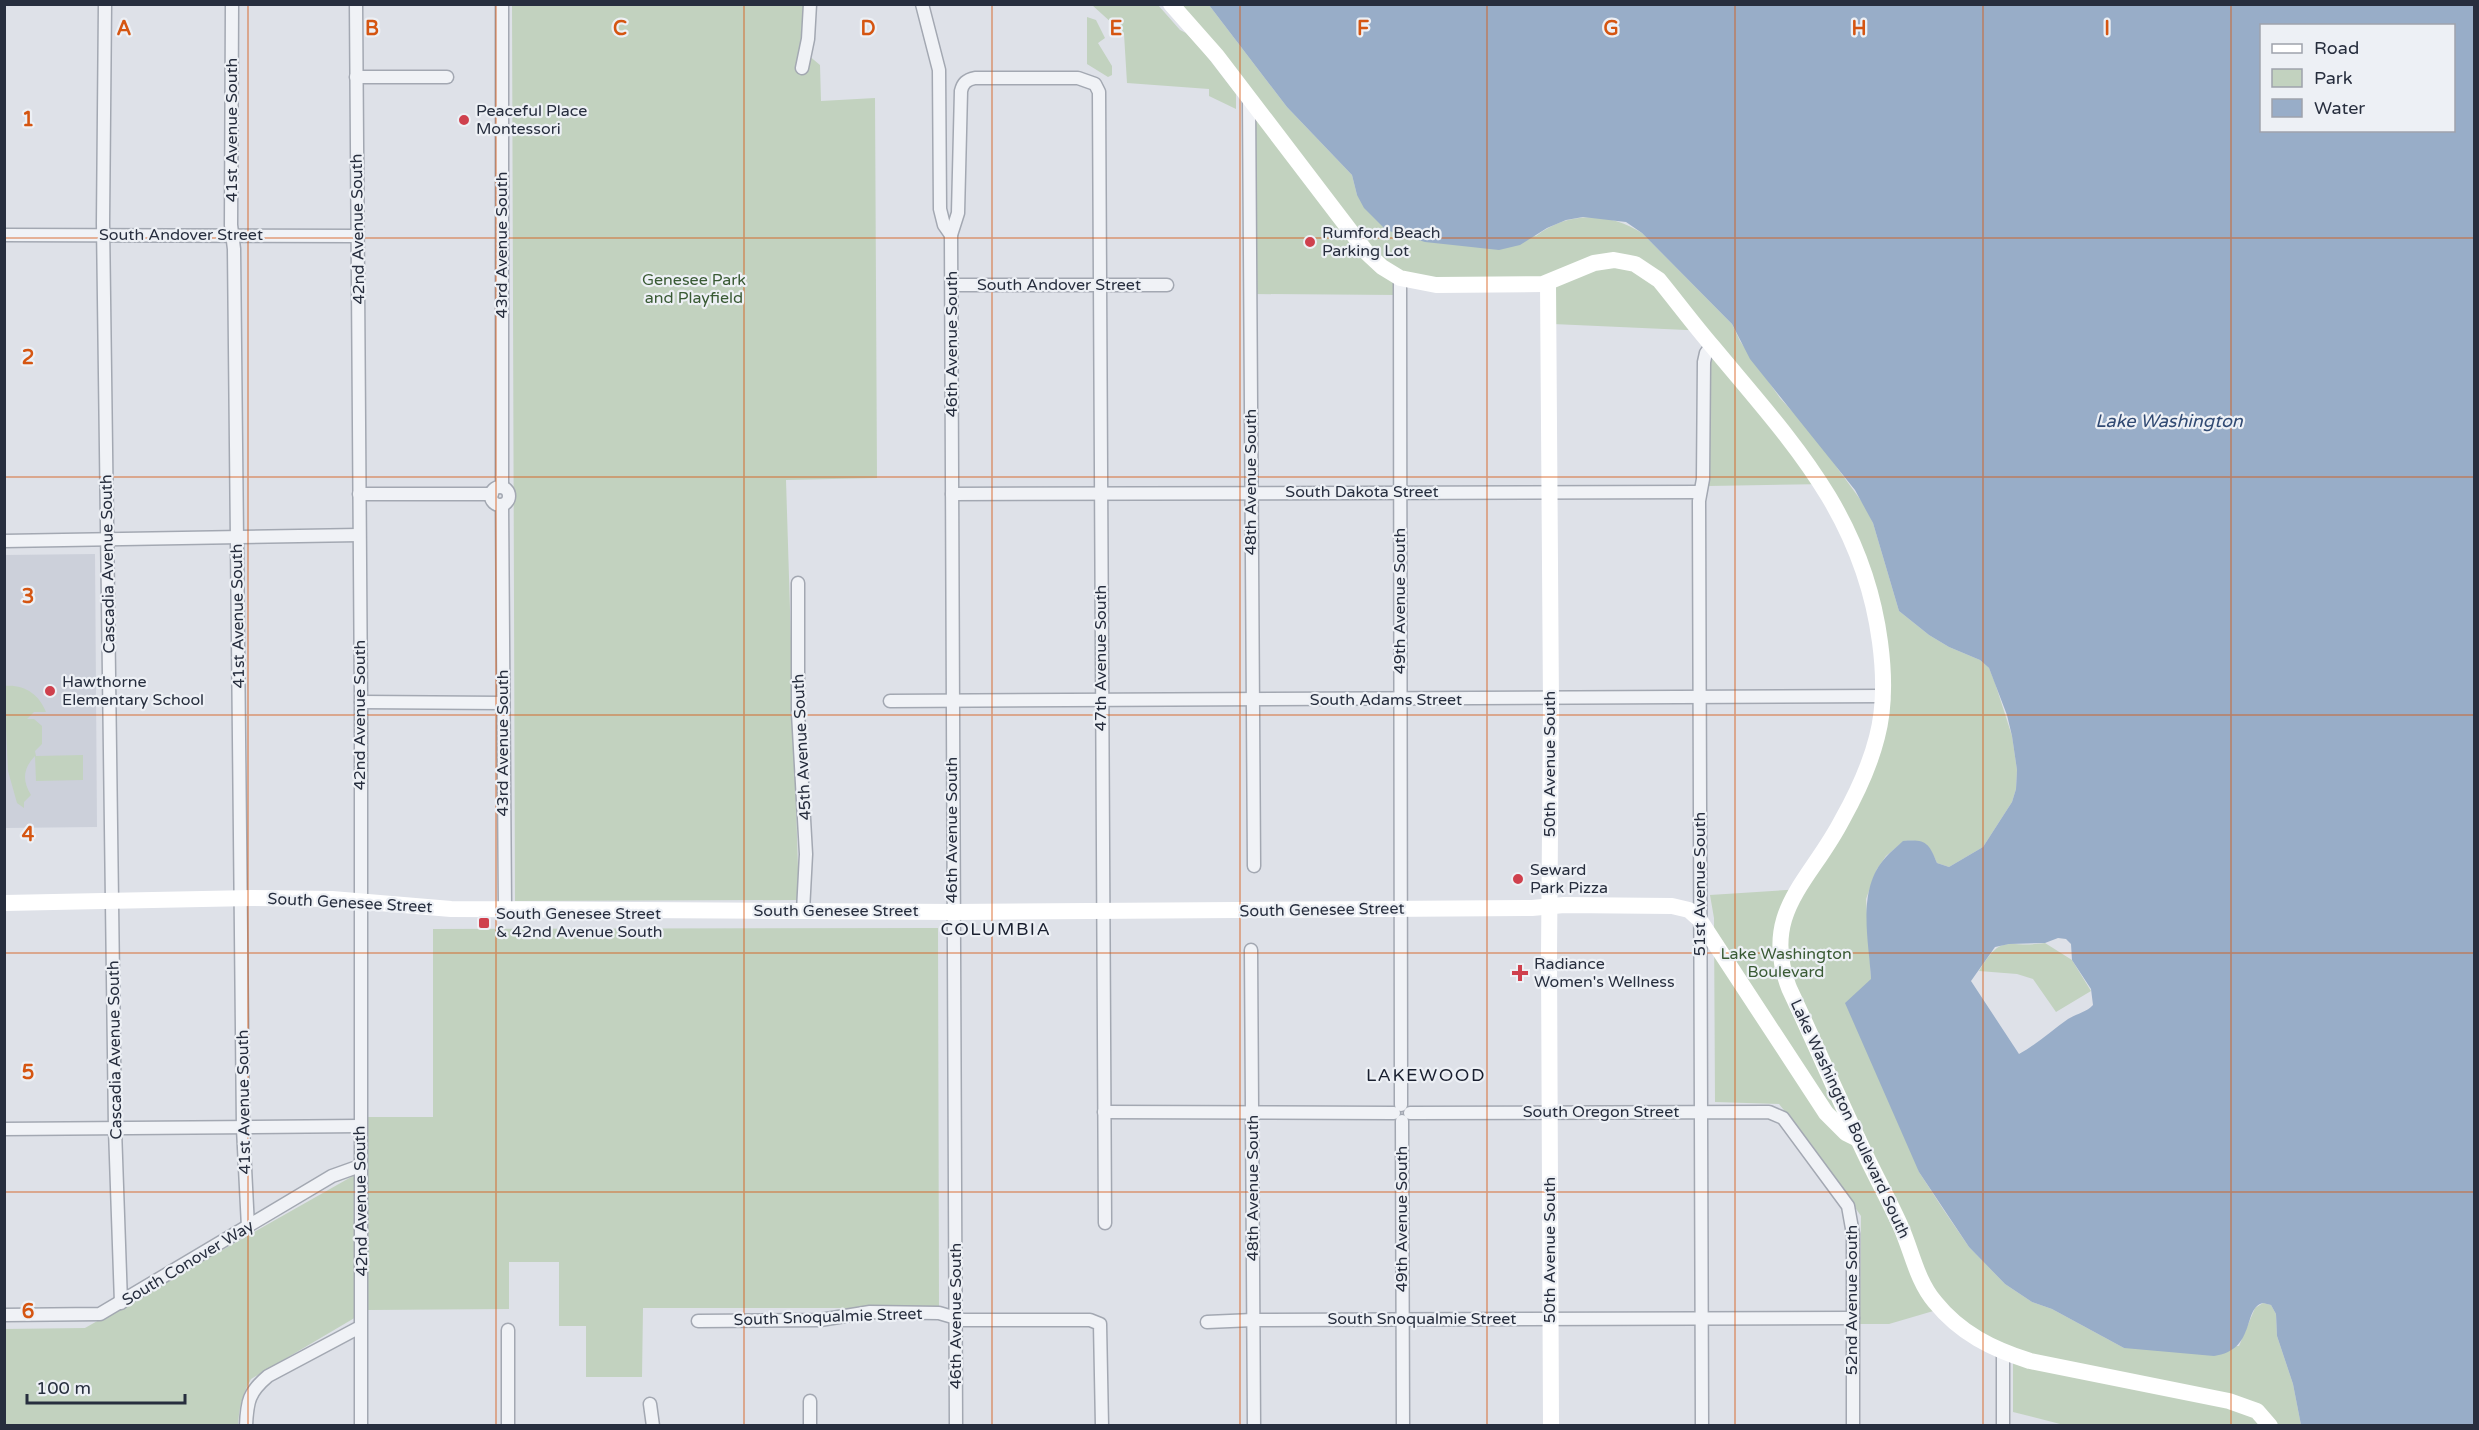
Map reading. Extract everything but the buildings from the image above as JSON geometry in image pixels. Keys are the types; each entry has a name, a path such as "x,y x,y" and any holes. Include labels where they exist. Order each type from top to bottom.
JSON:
{"street":[{"name":"Cascadia Avenue South","path":"105,4 104,235 107,539 115,1129 122,1303"},
{"name":"41st Avenue South","path":"232,4 232,236 243,1128 248,1227"},
{"name":"42nd Avenue South","path":"356,4 358,535 361,702 361,1425"},
{"name":"43rd Avenue South","path":"502,4 497,490 495,503 502,505 505,909"},
{"path":"802,68 808,39 810,4"},
{"name":"46th Avenue South","path":"922,4 939,70 940,209 944,225 951,236"},
{"name":"Lake Washington Boulevard South","path":"1171,4 1217,56 1368,254 1382,267 1400,278 1436,285 1548,283 1594,263 1614,260 1635,264 1659,280 1807,460 1844,522 1875,606 1882,658 1883,696 1877,737 1855,795 1842,822 1785,910 1779,937 1782,969 1858,1139 1902,1229 1920,1277 1933,1300 1963,1330 2003,1353 2030,1361 2229,1401 2257,1411 2270,1425"},
{"path":"356,77 447,77"},
{"name":"46th Avenue South","path":"956,1425 952,912 951,236 958,213 961,92 964,83 975,78 1078,78 1095,84 1099,93"},
{"name":"47th Avenue South","path":"1099,93 1105,1223"},
{"name":"48th Avenue South","path":"1249,97 1254,866"},
{"name":"South Andover Street","path":"4,235 358,237"},
{"name":"49th Avenue South","path":"1400,278 1403,1425"},
{"name":"50th Avenue South","path":"1548,283 1551,700 1551,1425"},
{"name":"South Andover Street","path":"952,285 1167,285"},
{"name":"51st Avenue South","path":"1702,1425 1699,919 1700,492 1703,479 1704,362 1711,346"},
{"path":"359,494 497,490"},
{"name":"South Dakota Street","path":"952,494 1700,492"},
{"path":"4,541 358,535"},
{"name":"45th Avenue South","path":"798,583 798,713 806,854 803,911"},
{"name":"South Adams Street","path":"890,701 1551,700 1883,696"},
{"path":"361,702 503,703"},
{"name":"South Genesee Street","path":"4,903 241,898 332,899 441,909 952,912 1550,908 1564,905 1663,905 1689,910 1699,919"},
{"path":"1699,919 1826,1113 1846,1133 1858,1139"},
{"name":"48th Avenue South","path":"1251,950 1254,1425"},
{"name":"South Oregon Street","path":"1104,1112 1768,1112 1776,1114 1787,1124"},
{"name":"52nd Avenue South","path":"1787,1124 1848,1206 1851,1214 1853,1234 1853,1425"},
{"path":"4,1129 360,1126"},
{"name":"South Conover Way","path":"4,1315 100,1314 332,1176 360,1166"},
{"name":"South Snoqualmie Street","path":"698,1321 820,1320 870,1312 939,1313 956,1320 1090,1320 1100,1324 1102,1425"},
{"name":"South Snoqualmie Street","path":"1207,1322 1551,1318 1852,1318"},
{"path":"246,1425 249,1398 253,1389 268,1376 360,1328"},
{"path":"508,1330 508,1425"},
{"path":"2003,1353 2003,1425"},
{"path":"810,1401 810,1425"},
{"path":"650,1404 653,1425"}],"shaded area":[{"name":"Hawthorne Elementary School","path":"95,554 97,827 5,828 4,555"}],"green space":[{"name":"Genesee Park and Playfield","path":"512,5 803,5 802,50 820,65 821,101 875,98 877,478 786,480 799,900 515,901"},
{"path":"1092,5 1158,5 1202,50 1236,94 1236,109 1209,96 1209,89 1127,83 1124,34"},
{"name":"Lake Washington Boulevard","path":"1175,5 1209,5 1287,107 1352,175 1357,195 1536,236 1561,222 1575,219 1589,217 1616,221 1642,233 1732,324 1740,341 1780,398 1811,432 1865,506 1873,523 1899,611 1929,635 1949,647 1980,660 1989,668 2012,736 2017,770 2016,789 2012,802 1983,847 1949,867 1937,863 1925,844 1917,841 1904,841 1886,856 1877,869 1866,899 1871,979 1919,1172 1969,1247 2005,1284 2032,1302 2052,1309 2124,1348 2239,1346 2255,1308 2263,1303 2271,1305 2276,1314 2277,1336 2293,1384 2301,1425 2064,1425 2013,1412 2013,1350 1965,1324 1947,1307 1889,1324 1860,1324 1861,1216 1812,1145 1779,1104 1715,1102 1714,918 1710,895 1803,889 1880,742 1888,656 1829,484 1709,486 1709,331 1553,324 1541,280 1417,278 1397,295 1254,294 1250,90"},
{"path":"1087,17 1096,20 1105,38 1098,43 1112,66 1112,75 1108,77 1087,64"},
{"path":"4,686 30,691 46,712 34,712 27,719 34,719 42,726 42,744 35,751 36,756 83,755 83,780 36,781 35,756 26,770 26,785 31,795 24,802 24,808 17,803 8,771"},
{"path":"938,928 939,1308 643,1308 642,1377 586,1377 586,1326 559,1326 559,1262 509,1262 509,1309 368,1310 251,1379 245,1391 238,1426 5,1425 4,1329 85,1328 367,1168 367,1117 433,1117 433,929"},
{"path":"2045,943 2072,960 2091,991 2056,1012 2033,979 2017,974 1979,971 2000,946"}],"water":[{"name":"Lake Washington","path":"1209,5 2474,5 2474,1425 2301,1425 2293,1384 2277,1336 2276,1314 2271,1305 2263,1303 2257,1306 2243,1338 2228,1352 2214,1356 2124,1348 2052,1309 2032,1302 2005,1284 1969,1247 1919,1172 1845,1003 1871,979 1866,915 1871,884 1886,857 1903,841 1917,841 1929,847 1937,863 1949,867 1983,847 2012,802 2016,789 2017,770 2012,736 2007,715 1989,668 1980,660 1949,647 1929,635 1899,611 1873,523 1855,490 1750,359 1732,324 1642,233 1626,222 1583,217 1566,220 1547,228 1520,245 1499,250 1425,242 1386,230 1364,208 1357,195 1352,175 1287,107","holes":["2058,938 2066,939 2071,944 2072,960 2091,989 2093,1005 2068,1019 2019,1054 1971,981 1995,947 2009,944 2045,943"]}],"place":[{"name":"Peaceful Place Montessori","path":"464,120"},
{"name":"Rumford Beach Parking Lot","path":"1310,242"},
{"name":"Hawthorne Elementary School","path":"50,691"},
{"name":"Seward Park Pizza","path":"1518,879"},
{"name":"South Genesee Street & 42nd Avenue South","path":"484,923"},
{"name":"Radiance Women's Wellness","path":"1520,973"}],"district":[{"name":"COLUMBIA","path":"996,929"},
{"name":"LAKEWOOD","path":"1426,1075"}]}
